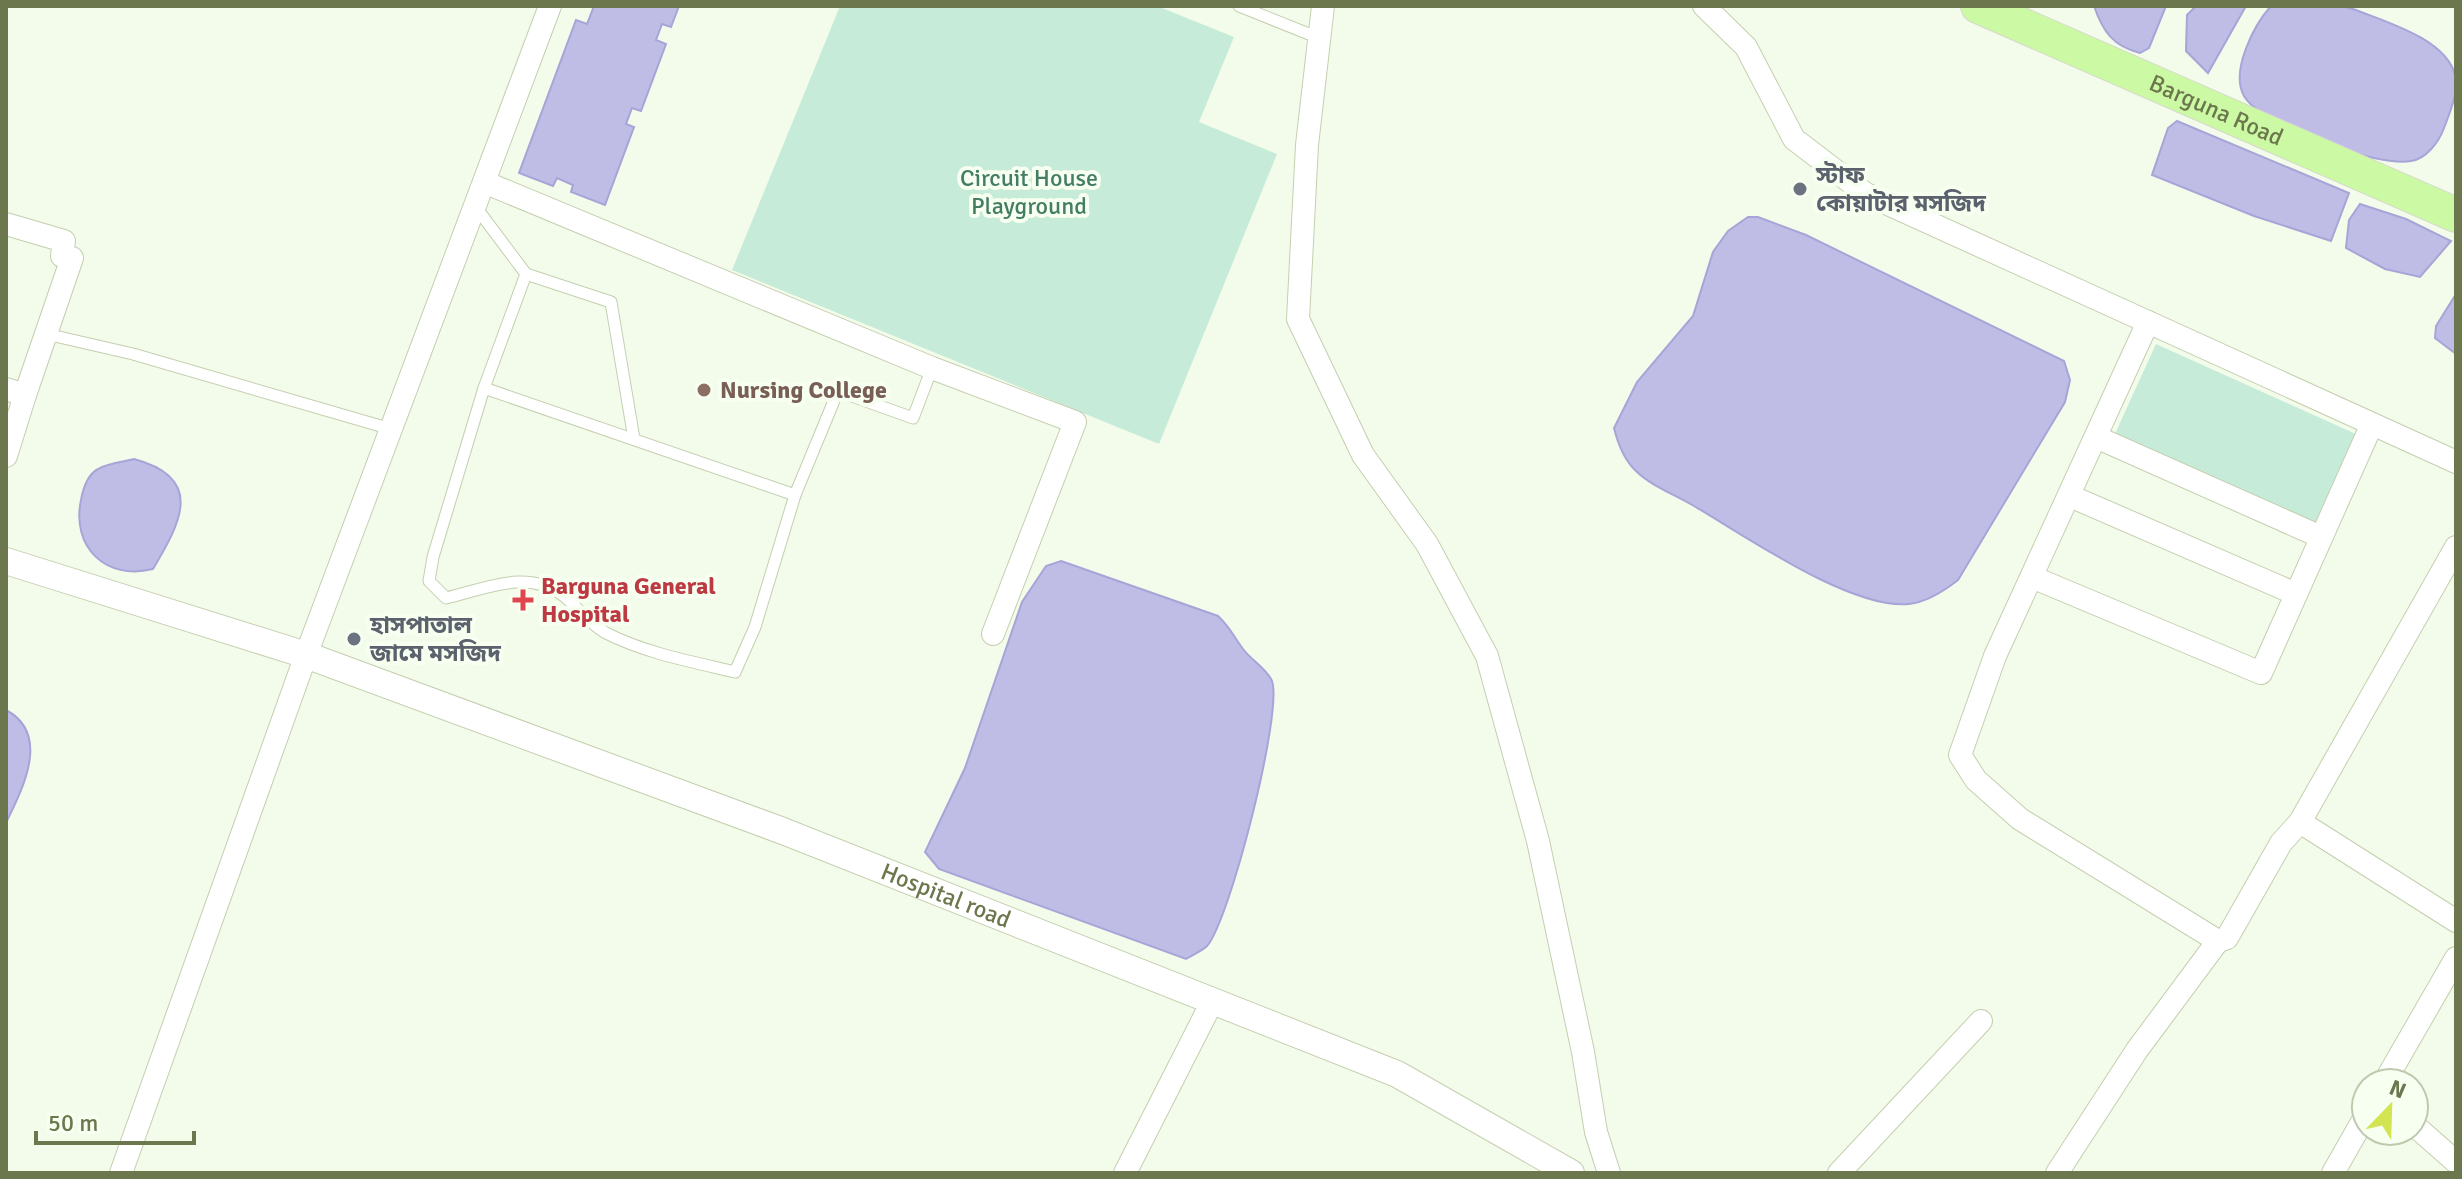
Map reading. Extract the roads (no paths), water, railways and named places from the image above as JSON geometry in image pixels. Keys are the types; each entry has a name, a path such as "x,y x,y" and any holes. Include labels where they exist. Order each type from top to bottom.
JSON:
{"main road":[{"name":"Barguna Road","path":"1978,6 2456,215"}],"street":[{"path":"121,1173 306,655 550,6"},
{"path":"1323,6 1307,145 1298,319 1363,455 1427,544 1487,656 1538,841 1583,1052 1596,1132 1609,1173"},
{"path":"1704,6 1746,47 1794,139 1866,194 2456,462"},
{"path":"484,182 932,368 1075,422 993,634"},
{"path":"6,224 64,241 62,256 72,258 46,334 15,392 6,456"},
{"path":"2148,322 1995,656 1960,755 1976,780 2020,819 2218,941"},
{"path":"2032,577 2261,673 2372,424"},
{"path":"2096,437 2321,537"},
{"path":"2070,496 2296,594"},
{"path":"2057,1173 2145,1038 2218,941 2227,938 2281,843 2300,822 2456,547"},
{"name":"Hospital road","path":"6,561 306,655 783,831 1397,1074 1571,1173"},
{"path":"2300,822 2456,921"},
{"path":"2393,1067 2456,958"},
{"path":"1125,1173 1213,1000"},
{"path":"1839,1173 1981,1021"},
{"path":"2430,1139 2456,1162"},
{"path":"2333,1173 2350,1143"}],"lane":[{"path":"1239,6 1319,38"},
{"path":"475,205 526,274 611,302 634,439"},
{"path":"526,274 484,388 433,557 429,581 446,598 492,585 532,582 559,592 603,632 665,654 735,672 755,627 795,495 838,391 913,418 932,368"},
{"path":"46,334 133,354 391,429"},
{"path":"484,388 795,495"}],"water":[{"path":"594,6 679,6 671,27 662,24 656,40 666,44 641,111 632,108 626,124 634,127 605,205 571,192 573,185 557,178 553,186 519,173 576,20 587,24"},
{"path":"2094,6 2166,6 2149,48 2140,53 2110,37"},
{"path":"2196,6 2246,6 2208,73 2186,51 2187,15"},
{"path":"2271,6 2343,6 2398,26 2440,51 2455,75 2456,88 2444,128 2431,149 2411,161 2373,158 2296,132 2255,108 2244,96 2240,74 2251,36"},
{"path":"2177,121 2349,193 2331,241 2254,216 2152,175 2168,128"},
{"path":"2360,204 2406,219 2451,241 2420,277 2385,269 2346,248 2349,220"},
{"path":"1748,217 1758,217 1806,235 2064,361 2070,380 2065,402 1958,580 1929,598 1909,604 1885,603 1829,583 1649,481 1632,467 1622,451 1614,428 1637,382 1693,316 1713,252 1728,231"},
{"path":"2456,294 2456,354 2435,338 2436,326"},
{"path":"134,459 156,467 171,478 179,490 181,504 172,535 153,569 136,571 121,570 96,557 81,532 79,517 83,491 91,475 106,465"},
{"path":"1061,561 1218,616 1272,681 1270,732 1241,859 1217,928 1207,946 1186,959 939,869 925,852 965,768 1022,602 1046,566"},
{"path":"6,710 20,720 30,747 20,794 6,823"}],"place":[{"name":"স্টাফ কোয়াটার মসজিদ","path":"1800,189"},
{"name":"Nursing College","path":"704,390"},
{"name":"Barguna General Hospital","path":"523,600"},
{"name":"হাসপাতাল জামে মসজিদ","path":"354,639"}],"park label":[{"name":"Circuit House Playground","path":"1029,192"}]}
